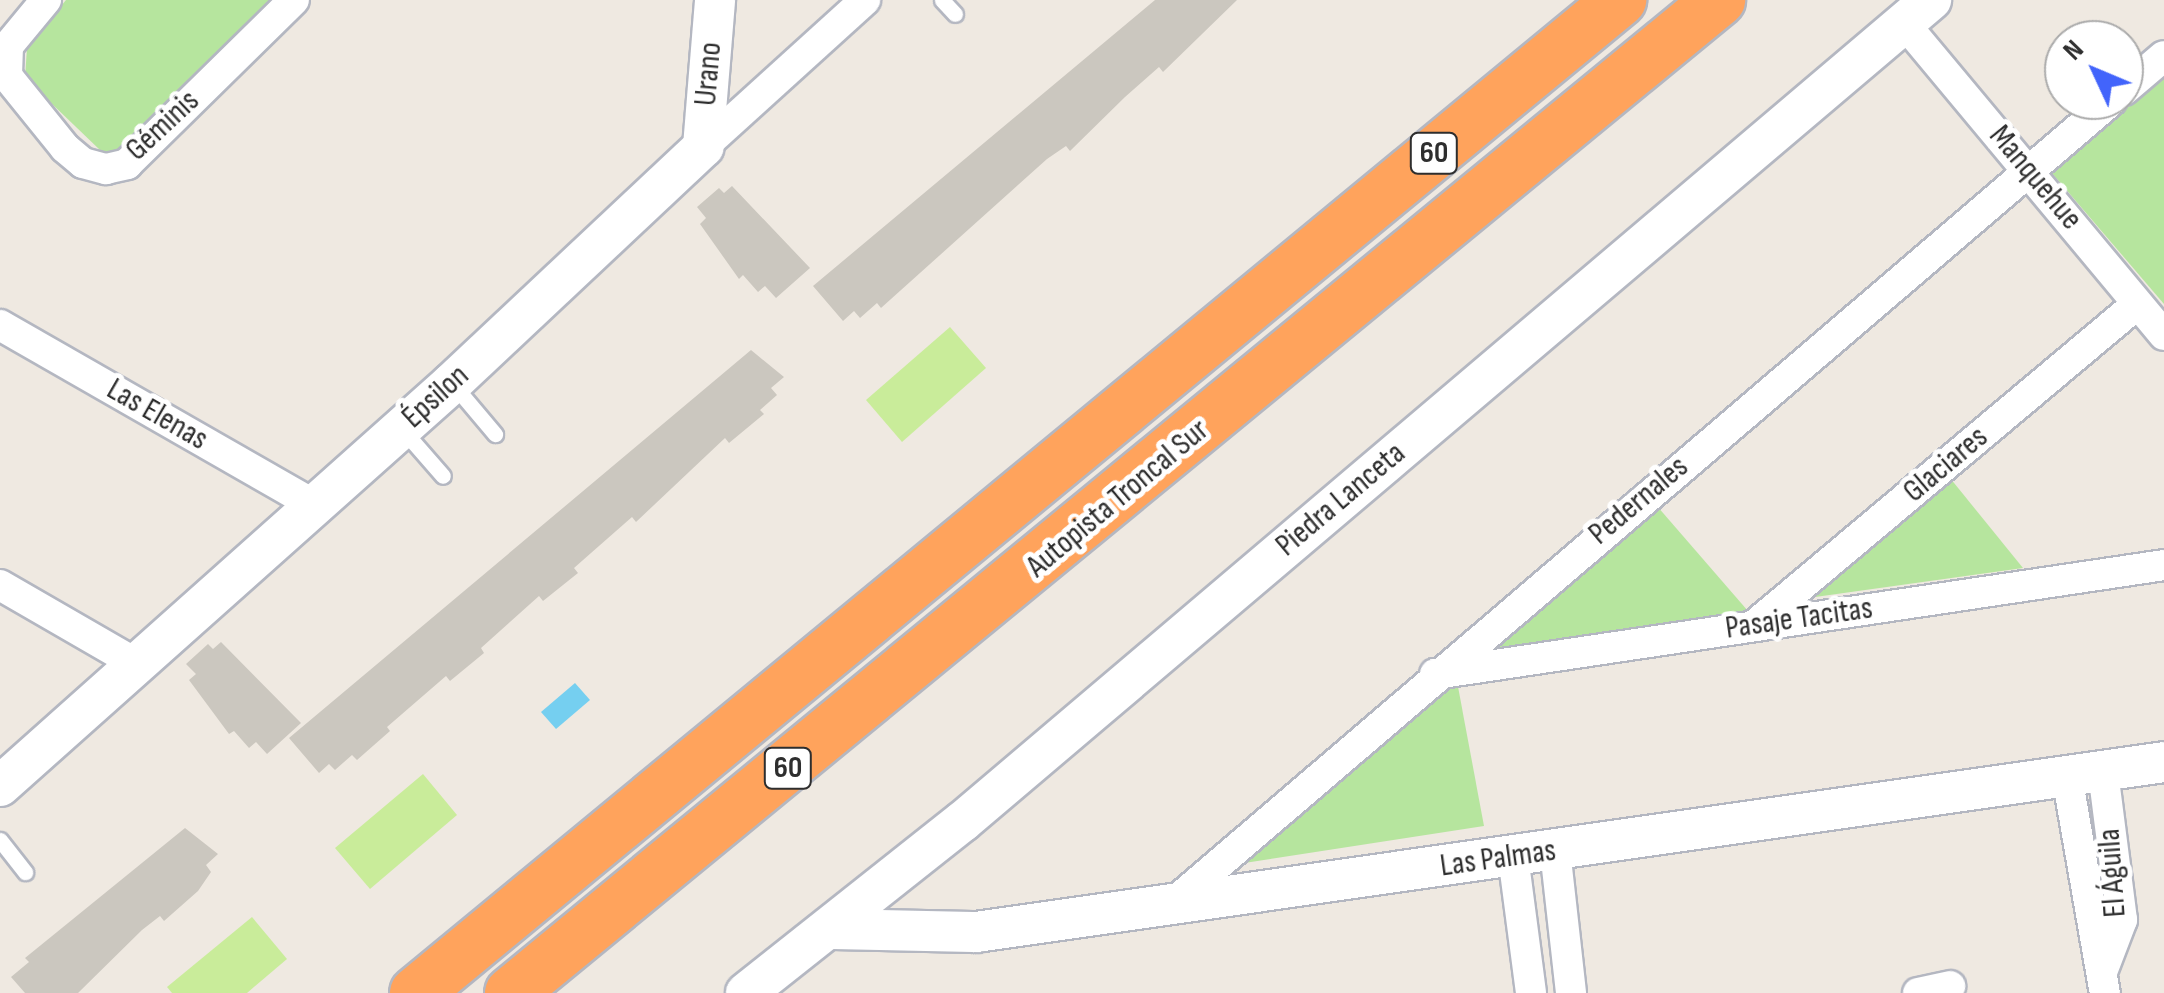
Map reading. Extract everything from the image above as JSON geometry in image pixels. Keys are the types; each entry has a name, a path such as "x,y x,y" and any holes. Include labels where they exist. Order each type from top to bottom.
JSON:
{"highway":[{"path":"1248,306 1566,0"},
{"name":"Autopista Troncal Sur","path":"416,993 1620,0"},
{"name":"Autopista Troncal Sur","path":"512,993 1719,0"}],"street":[{"name":"Géminis","path":"46,0 8,46 7,76 65,148 84,163 106,169 127,164 294,0"},
{"name":"Urano","path":"703,147 715,0"},
{"name":"Épsilon","path":"0,786 452,384 865,0"},
{"name":"Manquehue","path":"1917,12 2030,170 2164,335"},
{"name":"Piedra Lanceta","path":"746,993 830,929 1917,12"},
{"path":"2144,73 2164,56"},
{"name":"Pedernales","path":"1170,907 1434,674 2089,120"},
{"name":"Glaciares","path":"1755,625 2137,304"},
{"name":"Las Elenas","path":"0,325 314,505"},
{"name":"Pasaje Tacitas","path":"1434,674 2164,565"},
{"path":"0,585 137,664"},
{"name":"Las Palmas","path":"830,929 976,932 2164,762"},
{"name":"El Águila","path":"2085,774 2122,920 2103,983"},
{"path":"1555,850 1571,993"},
{"path":"1513,856 1531,993"},
{"path":"1914,992 1950,986"}],"lane":[{"path":"942,0 955,14"},
{"path":"452,384 495,434"},
{"path":"402,429 443,476"},
{"path":"0,840 25,872"}],"green space":[{"path":"66,0 270,0 126,151 101,151 25,78 27,48"},
{"path":"2164,74 2164,304 2051,172 2111,120 2144,120 2144,91"},
{"path":"950,327 986,368 902,442 866,400"},
{"path":"1950,478 2023,568 1808,598"},
{"path":"1657,506 1748,611 1483,656"},
{"path":"1456,676 1484,826 1238,864"},
{"path":"423,774 457,815 370,889 335,848"},
{"path":"252,917 287,959 247,993 172,993 167,987"}],"water":[{"path":"575,683 590,700 556,729 541,712"}],"building":[{"path":"1155,0 1237,0 1163,72 1159,67 1070,151 1066,146 1047,159 881,308 877,303 860,318 854,311 843,321 813,286"},
{"path":"732,186 810,268 776,298 765,286 758,292 743,275 739,279 700,224 706,218 697,207 719,188 724,193"},
{"path":"751,350 784,377 771,388 777,395 760,410 764,414 729,443 725,438 636,522 632,517 574,568 578,573 543,601 539,596 481,648 484,653 450,681 446,676 387,727 390,731 357,760 352,755 335,770 329,764 319,773 289,738"},
{"path":"221,642 301,723 267,754 256,742 249,748 234,731 229,734 189,680 196,674 186,664 208,644 213,649"},
{"path":"185,828 218,854 206,865 211,872 198,891 164,921 160,916 142,930 78,993 25,993 11,977 29,962 25,958"}]}
